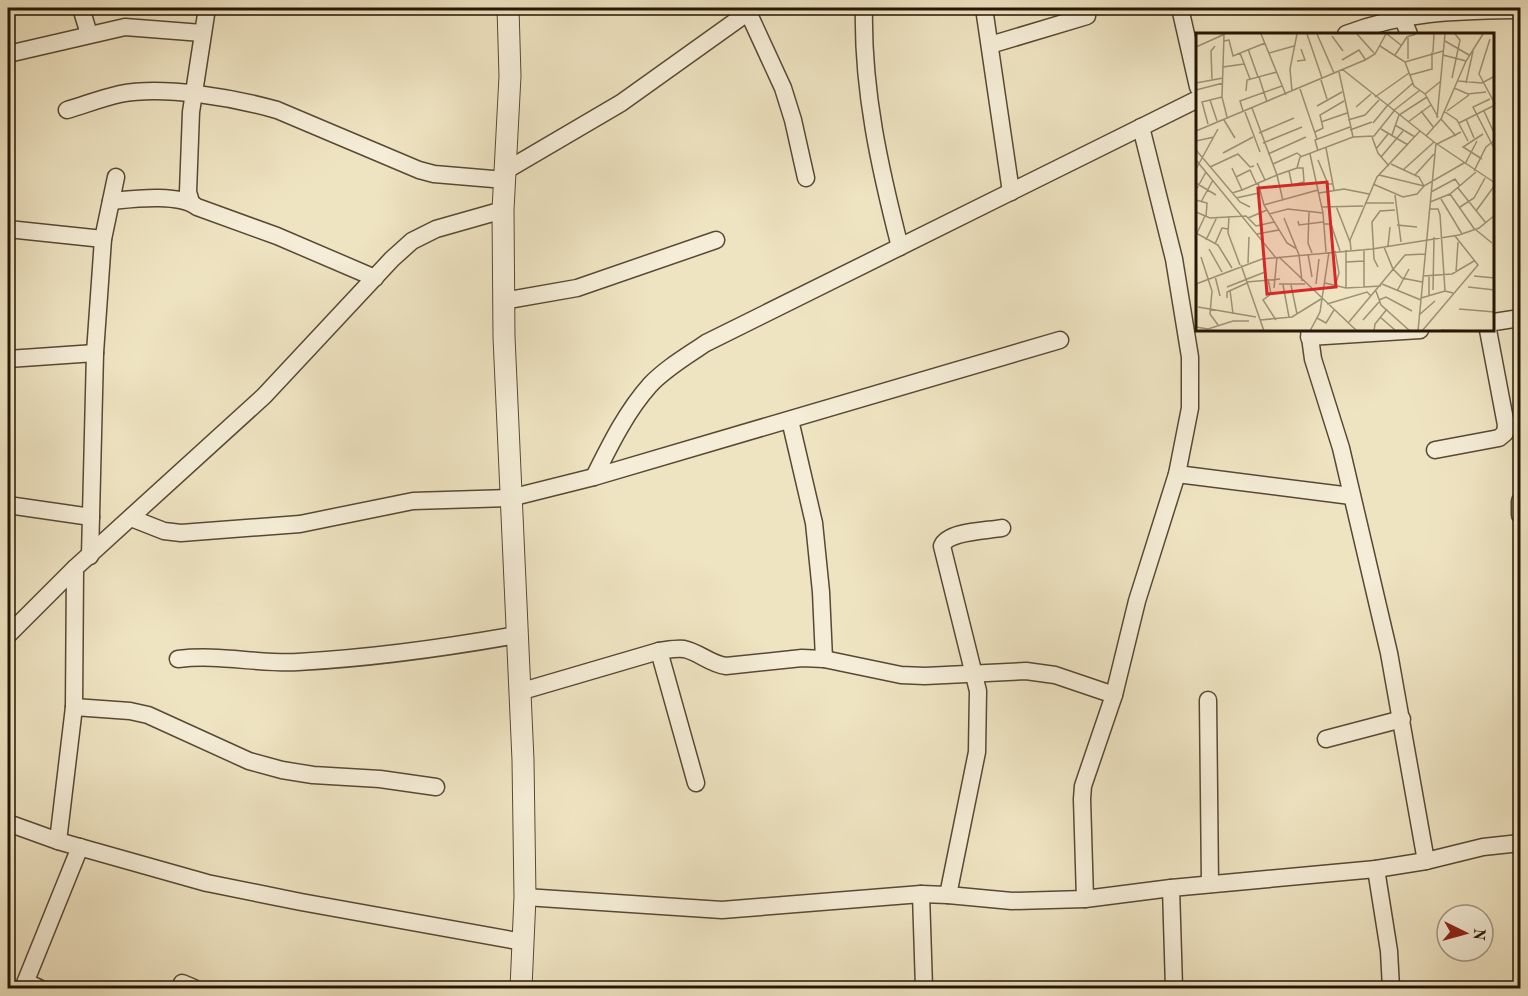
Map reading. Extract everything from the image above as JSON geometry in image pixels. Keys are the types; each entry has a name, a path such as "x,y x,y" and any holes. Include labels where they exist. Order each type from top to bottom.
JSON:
{"street":[{"path":"81,8 89,34"},
{"path":"190,202 188,192 194,93 207,8"},
{"path":"508,8 510,76 503,210 503,301 523,760 525,897 521,988"},
{"path":"864,8 865,55 876,151 900,247"},
{"path":"984,8 1011,192"},
{"path":"1180,8 1196,78"},
{"path":"1349,33 1402,17 1447,9 1521,10"},
{"path":"67,110 120,94 194,93 256,104 276,110 419,170 434,174 505,176 621,103 751,10 783,88 806,178"},
{"path":"990,45 1087,16"},
{"path":"1402,17 1409,33"},
{"path":"8,54 125,27 202,33"},
{"path":"594,477 623,421 650,385 673,365 706,343 1196,100"},
{"path":"1085,899 1083,786 1113,695 1140,592 1177,474 1190,408 1190,357 1174,259 1141,127"},
{"path":"90,556 95,354 103,238 116,177"},
{"path":"111,201 150,197 190,202 196,207 278,236 375,278"},
{"path":"8,634 75,568 264,396 412,241 436,229 503,210"},
{"path":"8,229 103,238"},
{"path":"503,301 577,288 716,240"},
{"path":"1495,322 1521,318"},
{"path":"1346,332 1309,333 1313,359 1341,448 1389,653 1426,861"},
{"path":"1435,450 1499,438 1505,433 1506,425 1488,332"},
{"path":"131,518 164,531 181,533 300,524 412,501 510,498 594,477 1060,340"},
{"path":"8,359 95,354"},
{"path":"790,420 814,523 821,582 824,659"},
{"path":"1177,474 1352,496"},
{"path":"1521,501 1521,515"},
{"path":"8,506 91,517"},
{"path":"948,895 977,752 978,691 942,546 944,540 952,536 1002,528"},
{"path":"58,841 74,707 75,568"},
{"path":"178,659 217,656 272,662 298,662 432,650 517,635"},
{"path":"519,692 659,651 685,649 715,665 726,666 802,658 824,659 901,675 1026,671 1055,675 1113,695"},
{"path":"659,651 696,783"},
{"path":"1208,700 1210,884"},
{"path":"74,707 130,711 148,715 249,761 282,770 313,775 380,779 436,787"},
{"path":"1326,739 1402,718"},
{"path":"8,823 58,841 217,885 523,942"},
{"path":"525,897 722,910 921,894 1012,901 1085,899 1171,888 1376,869 1426,861 1483,847 1521,843"},
{"path":"29,986 80,847"},
{"path":"1376,869 1389,951 1391,988"},
{"path":"1171,888 1174,988"},
{"path":"921,894 924,988"}]}
